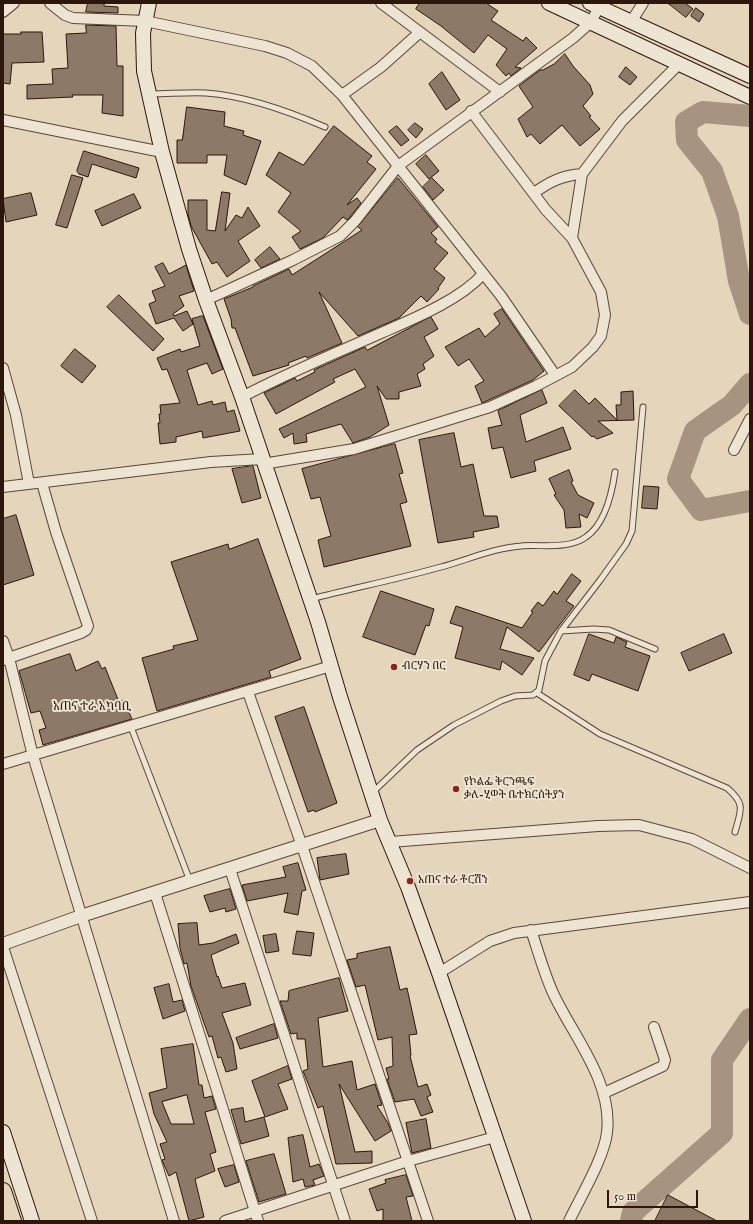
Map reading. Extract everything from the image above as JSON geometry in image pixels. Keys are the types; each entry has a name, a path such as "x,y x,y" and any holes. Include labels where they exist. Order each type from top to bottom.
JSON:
{"highway":[{"path":"3,1191 13,1221"}],"main road":[{"path":"149,3 145,21 142,49 144,72 162,152 189,249 242,397 262,462 310,599 380,820 390,842 439,973 524,1221"},
{"path":"549,3 749,96"},
{"path":"595,5 750,76"},
{"path":"3,1132 32,1221"}],"street":[{"path":"3,12 14,3"},
{"path":"50,3 65,15 72,18 145,21 244,40 287,53 312,66 342,95 517,317 555,375"},
{"path":"382,3 419,33 500,92"},
{"path":"631,22 643,3"},
{"path":"206,300 293,260 340,236 355,220 398,166 471,111 500,92 573,38 591,22 595,5"},
{"path":"342,95 381,67 419,33"},
{"path":"572,238 582,174 622,121 679,64"},
{"path":"3,487 211,462 262,462 354,449 393,438 512,398 572,367 593,347 601,336 605,324 605,315 601,292 572,238 546,210 471,111"},
{"path":"3,120 162,152"},
{"path":"534,193 556,179 570,175 582,174"},
{"path":"242,397 294,371 416,317 456,296 483,274"},
{"path":"3,368 16,415 29,484"},
{"path":"734,450 750,419"},
{"path":"6,659 81,633 86,630 88,626 56,532 42,482"},
{"path":"3,641 6,659 33,756 174,1221"},
{"path":"3,764 331,666"},
{"path":"248,692 302,846 428,1221"},
{"path":"92,1221 3,946 81,916 191,882 380,820"},
{"path":"390,842 598,826 639,825 692,839 750,868"},
{"path":"230,869 332,1186 345,1221"},
{"path":"154,893 258,1221"},
{"path":"439,973 490,941 514,933 750,902"},
{"path":"531,930 553,993 573,1028 604,1093 608,1116 607,1134 595,1167 569,1221"},
{"path":"604,1093 663,1066 665,1060 654,1027"},
{"path":"225,1221 254,1210 408,1161 495,1137"}],"lane":[{"path":"148,94 214,95 257,103 297,115 325,127"},
{"path":"537,693 541,687 545,661 561,631 626,544 632,531 643,407"},
{"path":"310,599 440,567 502,549 520,546 574,543 586,537 597,526 613,486 615,472"},
{"path":"561,631 593,629 609,630 655,649"},
{"path":"372,793 417,750 454,726 510,698 537,693 600,734 727,788 738,798 742,806 735,832"},
{"path":"131,727 191,882"}],"building":[{"path":"88,3 104,3 104,6 118,7 118,13 86,12"},
{"path":"420,3 486,3 498,11 491,20 523,41 526,37 537,48 515,67 521,68 511,76 509,73 506,76 496,65 507,49 488,35 474,53 441,26 416,9"},
{"path":"668,3 685,3 693,9 686,17"},
{"path":"696,8 704,14 699,22 691,16"},
{"path":"86,25 116,26 117,66 123,66 123,116 102,113 103,95 72,95 73,97 27,99 27,85 53,84 52,69 68,68 66,34 86,33"},
{"path":"21,32 42,32 44,62 12,63 10,84 3,83 3,34 21,34"},
{"path":"565,54 573,66 590,85 593,94 583,106 591,116 589,117 600,129 580,146 562,125 540,144 531,134 527,137 518,119 533,107 519,86 540,70 554,64"},
{"path":"626,67 637,77 630,85 619,77"},
{"path":"442,72 460,100 446,110 429,84"},
{"path":"187,107 225,112 224,126 244,131 243,135 261,141 246,185 224,175 227,155 207,155 207,163 177,163 177,140 182,140"},
{"path":"415,123 423,129 416,138 408,130"},
{"path":"334,126 372,156 367,162 376,169 347,205 357,198 361,203 350,217 347,220 343,217 323,238 300,249 292,237 301,231 278,212 291,193 266,175 279,152 303,165"},
{"path":"397,126 409,140 401,146 389,132"},
{"path":"84,151 139,168 136,178 92,164 88,177 79,174 77,171"},
{"path":"426,155 439,171 429,179 416,164"},
{"path":"72,175 83,178 67,228 56,225"},
{"path":"398,178 438,227 431,233 437,239 435,242 448,253 434,269 445,278 438,288 439,289 427,302 421,296 399,318 358,336 319,292 342,343 307,358 306,356 288,363 289,365 253,376 235,328 232,328 231,319 224,299 253,287 289,269 292,275 362,230 358,227"},
{"path":"432,178 444,190 433,200 423,187"},
{"path":"222,192 230,193 225,231 236,215 242,218 248,207 260,226 238,241 250,261 227,277 217,262 212,264 191,226 188,214 188,200 207,200 207,230 215,231"},
{"path":"31,193 37,215 6,222 3,199"},
{"path":"134,194 141,208 102,226 95,211"},
{"path":"270,247 280,259 261,268 255,260"},
{"path":"163,263 169,274 186,265 194,291 179,296 184,306 173,314 174,316 187,311 193,324 183,331 174,318 156,324 149,304 156,301 152,291 165,286 155,267"},
{"path":"119,295 164,339 153,351 107,307"},
{"path":"502,309 544,371 533,380 482,403 475,386 484,381 469,359 458,366 445,347 479,328 485,337 500,324 494,314"},
{"path":"203,316 223,369 212,374 207,363 187,370 198,405 212,401 213,405 225,402 227,412 234,410 240,431 203,438 202,431 176,437 176,442 160,444 158,423 160,423 159,414 161,414 160,405 180,403 167,369 162,370 157,358 180,349 181,352 200,346 192,319"},
{"path":"431,317 438,329 424,337 434,356 423,364 425,369 417,374 421,386 399,392 399,399 386,399 377,386 389,425 370,437 353,443 341,424 306,434 307,442 294,444 293,433 284,438 279,429 366,387 355,369 333,379 335,382 276,414 264,393 295,378 297,381 315,372 314,370 365,347 367,350"},
{"path":"75,349 96,366 82,383 61,366"},
{"path":"542,390 547,403 520,415 526,442 563,427 571,449 534,461 536,471 511,478 503,447 492,449 488,428 502,425 498,411"},
{"path":"575,390 589,404 595,398 617,420 616,405 621,405 621,392 633,391 634,420 598,421 613,433 597,439 593,436 592,437 559,406"},
{"path":"454,433 461,467 473,464 484,516 497,516 499,527 473,532 474,537 438,543 419,440"},
{"path":"395,444 403,473 399,474 407,502 400,504 411,546 324,567 318,540 331,536 320,497 311,499 302,469"},
{"path":"253,466 261,498 242,503 232,469"},
{"path":"569,470 573,481 571,482 578,495 594,503 587,518 579,514 581,527 566,528 564,510 554,495 556,494 549,479"},
{"path":"644,486 659,487 657,509 642,508"},
{"path":"16,515 34,575 3,585 3,519"},
{"path":"258,539 301,659 269,671 271,677 157,711 142,658 174,649 173,646 198,640 171,562 228,544 229,549"},
{"path":"572,574 581,581 566,601 574,606 539,652 507,627 500,649 534,658 522,675 502,661 500,670 455,658 463,627 450,623 456,606 522,628 533,612 531,611 538,602 543,606 554,591 557,594"},
{"path":"381,591 434,609 429,626 426,625 415,655 363,637"},
{"path":"589,634 614,643 616,637 627,642 625,647 650,656 638,691 592,674 589,681 574,675"},
{"path":"724,634 732,653 689,671 681,653"},
{"path":"70,654 76,671 98,661 102,669 105,667 119,702 123,700 132,719 43,745 39,730 46,728 40,711 31,713 19,671"},
{"path":"304,707 337,803 315,812 314,810 308,812 275,717"},
{"path":"346,854 349,874 320,880 317,858"},
{"path":"298,863 306,890 302,891 298,915 284,912 288,893 247,901 242,885 286,877 283,867"},
{"path":"230,889 236,909 226,912 225,908 210,912 204,896"},
{"path":"197,923 199,945 213,943 236,934 239,943 211,955 217,977 218,976 222,988 245,983 251,1005 222,1013 233,1043 237,1069 226,1072 221,1057 218,1058 212,1036 209,1037 191,986 187,963 184,964 180,948 178,924"},
{"path":"297,931 314,933 311,956 293,954"},
{"path":"276,934 279,951 266,953 263,936"},
{"path":"390,947 400,990 407,988 417,1034 409,1035 410,1056 418,1087 427,1084 431,1095 427,1097 433,1112 421,1116 414,1099 395,1102 387,1079 389,1079 386,1068 393,1066 392,1037 378,1040 365,985 356,987 347,960 357,958 357,954"},
{"path":"339,978 348,1011 318,1018 323,1067 352,1061 357,1090 375,1084 382,1105 377,1106 388,1123 391,1131 375,1141 339,1084 355,1152 372,1151 372,1163 336,1164 323,1106 318,1108 303,1071 308,1069 305,1039 297,1039 297,1033 291,1034 280,1001 288,1001 289,991"},
{"path":"169,984 173,1002 182,1000 185,1011 163,1019 154,988"},
{"path":"274,1024 278,1038 240,1049 236,1038"},
{"path":"193,1044 199,1085 202,1085 204,1098 212,1096 216,1109 205,1112 216,1152 210,1154 215,1171 195,1179 204,1217 189,1221 176,1172 169,1176 162,1160 165,1159 160,1144 167,1142 154,1114 149,1093 167,1088 161,1049","holes":["187,1095 194,1124 171,1124 162,1102"]},
{"path":"288,1066 292,1079 278,1084 288,1109 265,1117 252,1081"},
{"path":"243,1108 245,1122 264,1117 269,1136 241,1144 231,1110"},
{"path":"426,1119 431,1148 412,1153 406,1123"},
{"path":"303,1135 310,1167 319,1164 324,1176 313,1180 315,1185 305,1187 303,1179 293,1182 288,1138"},
{"path":"274,1154 286,1194 259,1202 246,1161"},
{"path":"234,1165 239,1182 225,1187 218,1169"},
{"path":"406,1175 413,1196 406,1197 412,1221 383,1221 383,1209 377,1211 369,1189 386,1183 385,1180"},
{"path":"668,1195 717,1221 655,1221"}],"waterway":[{"path":"750,116 703,112 686,122 687,140 712,171 728,216 739,281 750,314"},
{"path":"750,384 732,405 695,431 678,479 701,510 750,501"},
{"path":"631,1221 633,1212 722,1133 722,1060 750,1019"}],"place":[{"name":"ብርሃን በር","path":"394,667"},
{"name":"የኮልፌ ቅርንጫፍ ቃለ-ሂወት ቤተክርስትያን","path":"456,789"},
{"name":"አጠና ተራ ቶርሽን","path":"410,881"}],"district":[{"name":"አጠና ተራ አካባቢ","path":"92,708"}]}
